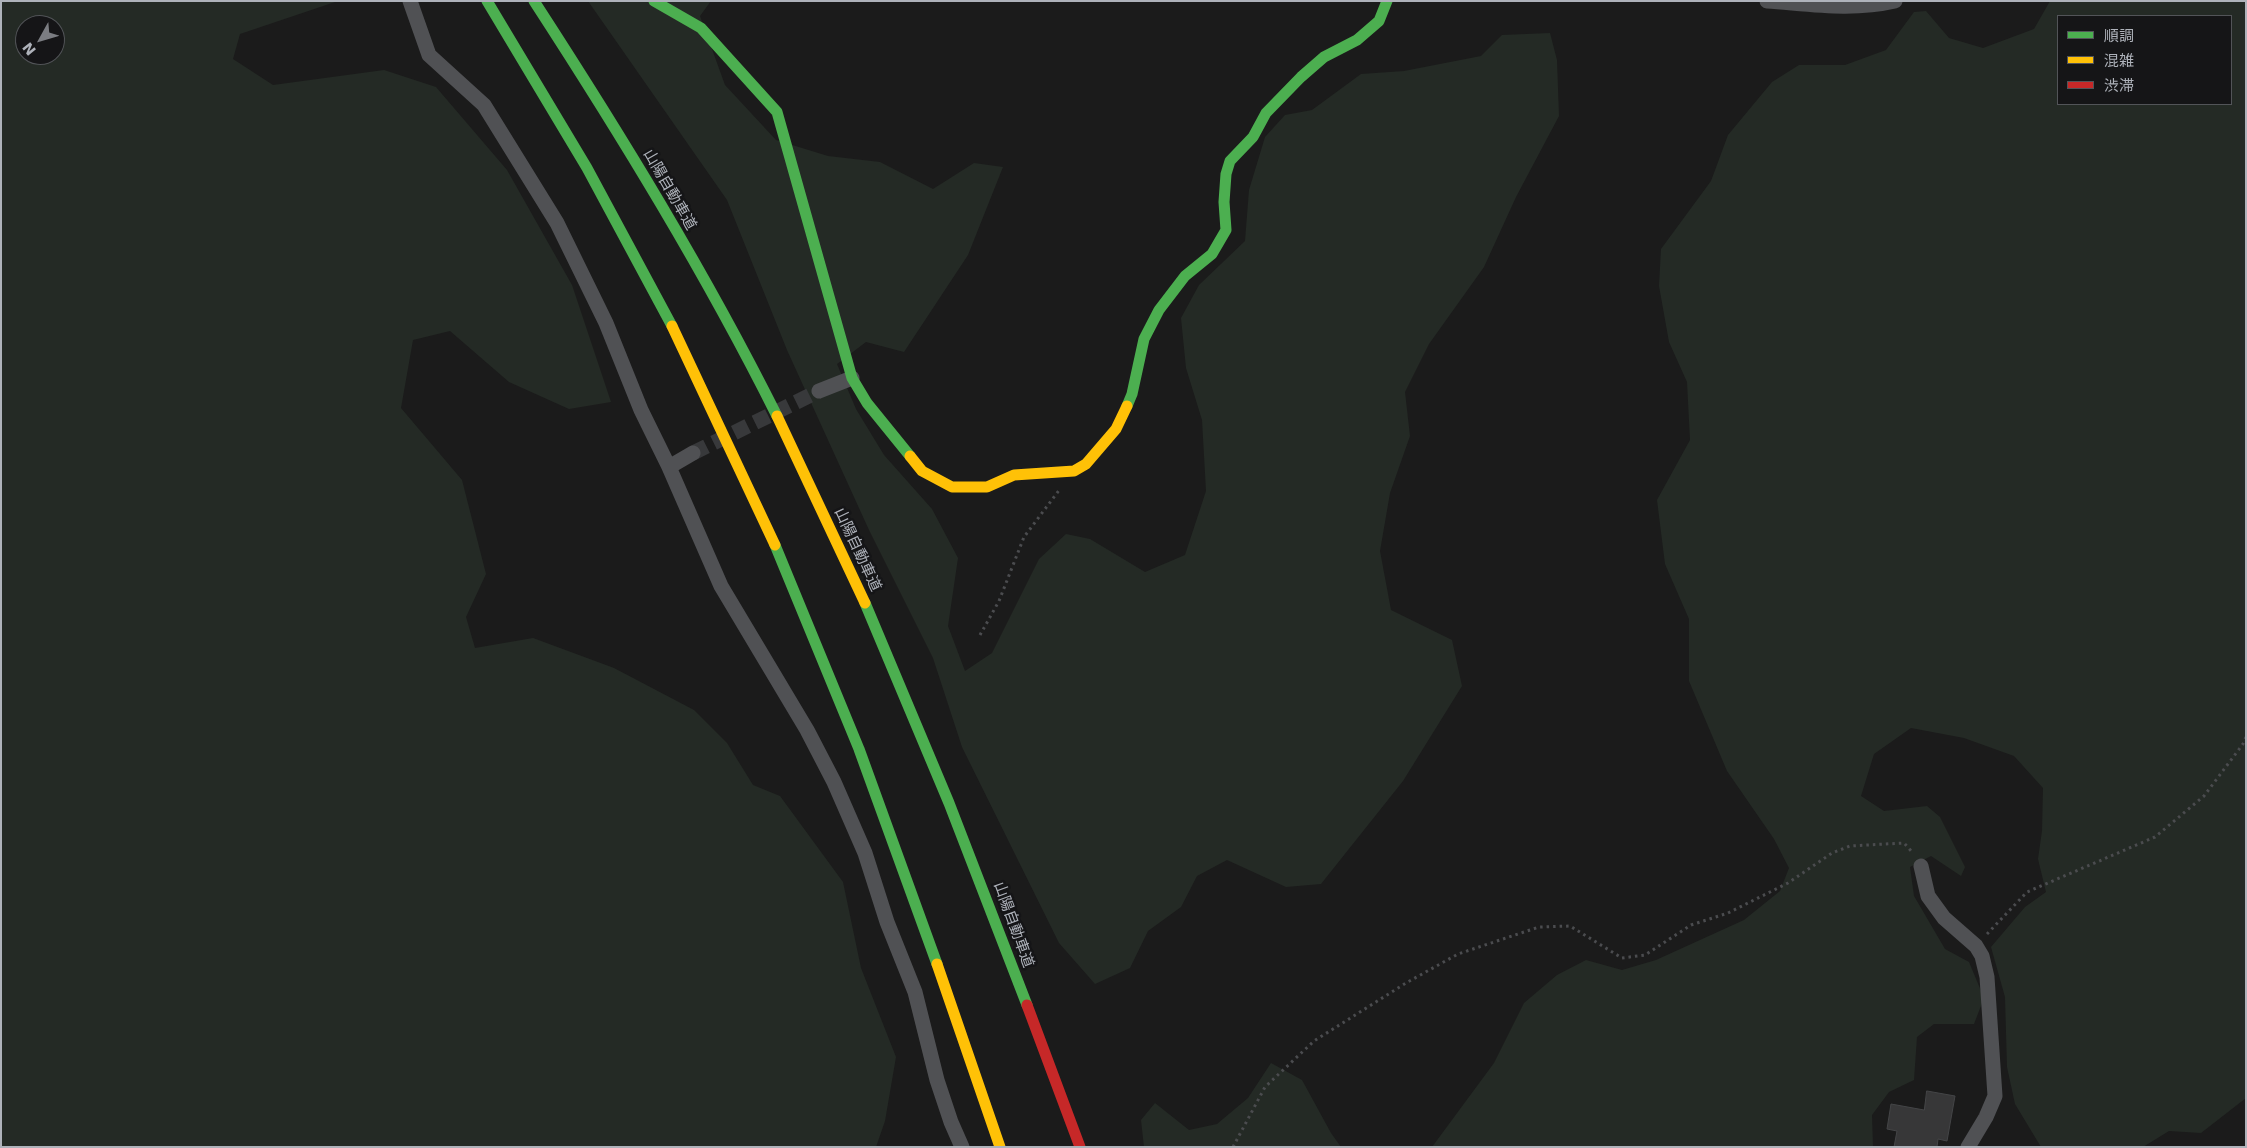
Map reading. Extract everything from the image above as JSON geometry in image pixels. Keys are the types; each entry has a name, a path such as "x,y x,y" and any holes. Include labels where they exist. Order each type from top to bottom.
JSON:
{"main road":[{"path":"488,1 618,223 688,358 750,492 807,620 866,767 1000,1147"},
{"name":"山陽自動車道","path":"534,1 578,68 658,199 801,465 924,738 977,870 1080,1147"},
{"path":"654,1 701,28 777,112 852,378 867,403 922,471 952,487 987,487 1014,475 1074,471 1086,464 1116,428 1132,394 1144,339 1159,310 1185,276 1212,254 1226,230 1224,202 1226,174 1230,161 1253,137 1266,113 1301,77 1324,57 1357,40 1379,21 1388,1"}],"street":[{"path":"410,1 429,55 484,105 557,223 606,322 641,410 669,467 721,586 807,730 834,782 866,853 887,922 915,992 937,1080 950,1122 962,1147"},
{"path":"1767,1 1842,7 1876,6 1895,1"},
{"path":"819,391 852,378"},
{"path":"669,467 693,453"},
{"path":"1921,866 1928,896 1944,918 1976,946 1982,956 1987,977 1995,1096 1986,1117 1968,1147"}],"path":[{"path":"980,635 999,601 1024,537 1074,471"},
{"path":"1976,946 2027,892 2155,837 2204,796 2243,744 2246,737"},
{"path":"1233,1147 1265,1087 1314,1041 1406,983 1458,954 1539,927 1570,926 1622,958 1645,955 1691,925 1736,909 1788,883 1832,853 1850,846 1904,843 1921,866"}],"shaded area":[{"path":"1,1 338,1 240,34 233,59 273,85 384,70 436,87 507,170 572,285 611,402 569,409 509,382 450,331 413,340 401,408 462,480 486,574 466,617 475,648 533,638 614,668 694,710 727,743 753,785 780,796 843,882 861,968 896,1057 885,1121 876,1147 1,1147"},
{"path":"588,1 711,1 700,16 725,85 776,140 828,156 880,162 933,189 974,163 1003,167 968,255 904,352 866,342 837,364 856,409 884,455 932,509 958,558 948,626 965,671 992,653 1039,559 1066,534 1090,539 1145,572 1185,555 1206,491 1202,420 1186,368 1181,318 1199,285 1245,241 1249,190 1265,137 1285,115 1312,110 1361,74 1404,71 1481,56 1502,35 1550,33 1557,60 1559,116 1516,197 1484,267 1429,344 1405,392 1410,436 1390,493 1380,551 1391,610 1452,640 1462,686 1403,781 1321,884 1286,887 1227,860 1197,876 1181,907 1148,931 1130,968 1095,984 1059,943 962,747 933,658 869,530 787,350 727,200"},
{"path":"2050,1 2246,1 2246,1098 2201,1133 2169,1131 2143,1147 2041,1147 2015,1104 2007,1067 2005,997 1991,947 2025,907 2046,892 2038,859 2042,831 2043,788 2014,756 1964,738 1911,728 1874,754 1861,796 1884,811 1927,806 1940,817 1965,867 1961,876 1931,856 1910,867 1914,896 1945,949 1969,962 1984,998 1974,1024 1934,1024 1917,1037 1914,1080 1889,1092 1872,1115 1873,1147 1432,1147 1494,1063 1524,1003 1557,975 1586,960 1622,970 1656,960 1744,920 1780,891 1789,868 1774,839 1727,771 1689,681 1689,619 1665,564 1657,500 1690,440 1687,382 1669,342 1659,286 1661,249 1711,181 1728,135 1772,82 1799,65 1845,65 1886,50 1914,12 1926,11 1949,38 1983,48 2034,29"},
{"path":"1271,1063 1302,1080 1331,1133 1341,1147 1144,1147 1141,1120 1155,1103 1189,1130 1217,1124 1248,1098"}],"building":[{"path":"1927,1091 1955,1096 1947,1141 1938,1139 1937,1147 1894,1147 1897,1131 1887,1129 1891,1104 1924,1110"}],"tunnel":[{"path":"693,453 819,391"}],"traffic: fast":[{"path":"487,1 587,168 672,326"},
{"path":"534,1 599,102 661,205 721,309 777,416"},
{"path":"654,1 701,28 777,112 852,378 867,403 910,456"},
{"path":"1127,406 1132,394 1144,339 1159,310 1185,276 1212,254 1226,230 1224,202 1226,174 1230,161 1253,137 1266,113 1301,77 1324,57 1357,40 1379,21 1387,1"},
{"path":"775,545 859,749 937,964"},
{"path":"865,603 949,803 1027,1005"}],"traffic: slow":[{"path":"672,326 775,545"},
{"path":"910,456 922,471 952,487 987,487 1014,475 1074,471 1086,464 1116,429 1127,406"},
{"path":"777,416 865,603"},
{"path":"937,964 1000,1147"}],"traffic: jam":[{"path":"1027,1005 1080,1147"}]}
